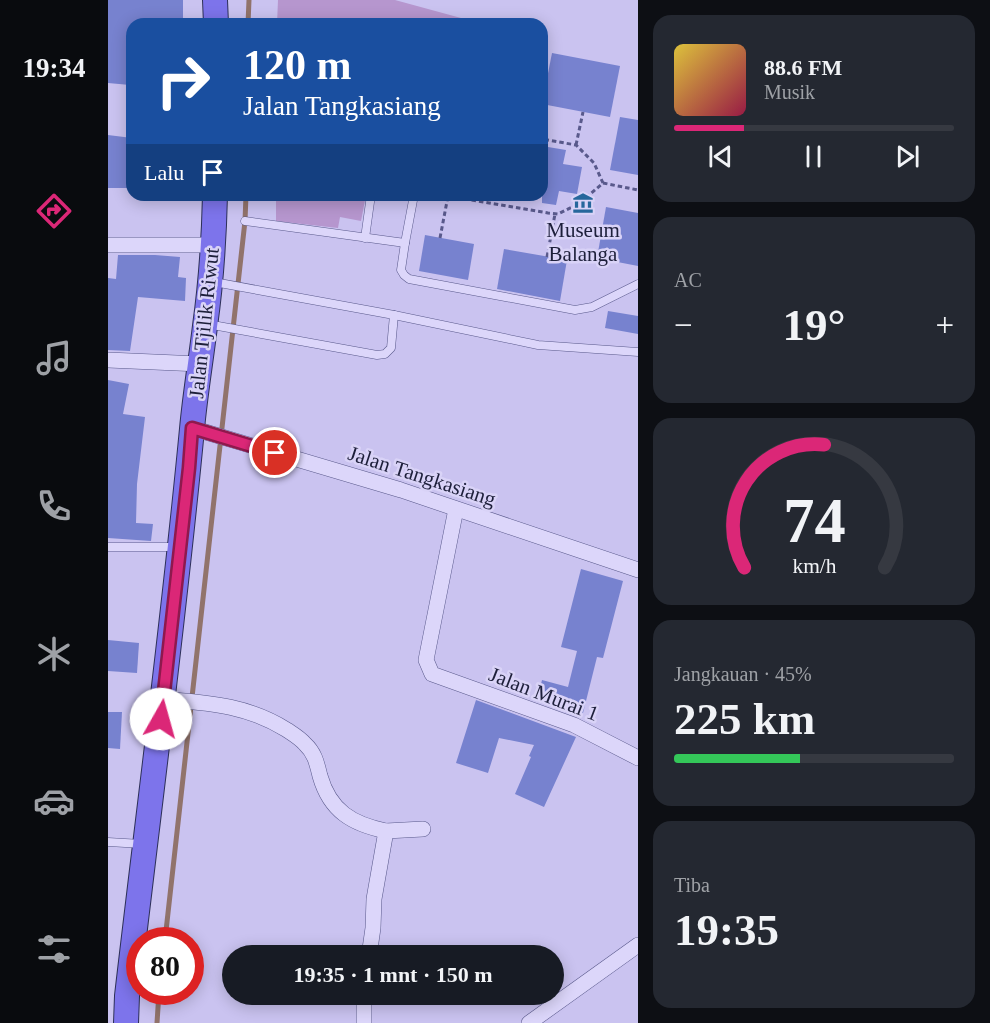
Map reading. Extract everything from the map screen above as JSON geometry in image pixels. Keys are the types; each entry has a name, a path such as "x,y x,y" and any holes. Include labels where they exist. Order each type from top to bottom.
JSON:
{"highway":[{"path":"215,0 216,18"},
{"name":"Jalan Tjilik Riwut","path":"126,1023 127,996 164,699 192,428 206,324 215,201"}],"street":[{"path":"108,245 213,245"},
{"path":"108,360 200,364"},
{"name":"Jalan Tangkasiang","path":"192,428 401,490 638,570"},
{"name":"Jalan Murai 1","path":"456,509 426,660 432,674 574,725 638,758"},
{"path":"164,699 236,707 279,725 311,750 324,789 339,810 352,820 366,827 386,831 423,830"},
{"path":"371,945 374,928 374,899 386,831"},
{"path":"529,1023 638,945"},
{"path":"364,1005 364,1023"}],"lane":[{"path":"365,238 370,201"},
{"path":"413,201 401,270 409,279 575,310 592,307 638,284"},
{"path":"245,221 405,243"},
{"path":"209,281 394,315 538,345 638,352"},
{"path":"206,324 377,355 385,354 391,348 394,315"},
{"path":"108,547 180,546"},
{"path":"108,842 145,844"}],"path":[{"path":"576,145 583,112"},
{"path":"548,140 576,145 594,163 603,183"},
{"path":"603,183 638,190"},
{"path":"478,201 558,214 580,203 603,183"},
{"path":"440,238 447,201"},
{"path":"547,257 555,214"}],"shaded area":[{"path":"278,0 395,0 461,18 277,18"},
{"path":"276,201 365,201 361,221 340,217 338,228 276,221"}],"building":[{"path":"108,0 183,0 183,18 126,18 126,85 108,83"},
{"path":"552,53 620,66 610,117 548,105 548,73"},
{"path":"620,117 638,120 638,175 610,170"},
{"path":"108,135 126,137 126,188 108,188"},
{"path":"548,147 566,150 563,164 582,167 577,194 559,191 556,205 542,203 542,201 548,201"},
{"path":"606,207 638,213 638,266 597,258"},
{"path":"425,235 474,244 468,280 419,271"},
{"path":"504,249 567,260 560,301 497,289"},
{"path":"118,255 180,257 178,277 186,278 185,301 138,297 130,351 108,350 108,278 116,279"},
{"path":"608,311 638,316 638,334 605,328"},
{"path":"108,380 129,384 123,414 145,417 137,484 136,523 153,524 151,541 108,538"},
{"path":"581,569 623,581 603,658 597,657 583,713 537,701 542,680 568,687 577,651 561,647"},
{"path":"108,640 139,643 137,673 108,671"},
{"path":"476,700 576,737 544,807 515,794 534,745 499,738 488,773 456,763"},
{"path":"108,712 122,712 120,749 108,748"}],"waterway":[{"path":"248,18 249,0"},
{"path":"166,927 246,201"},
{"path":"157,1023 158,1005"}],"place":[{"name":"Museum Balanga","path":"583,203"}],"route":[{"path":"161,719 192,428 275,453"}]}
